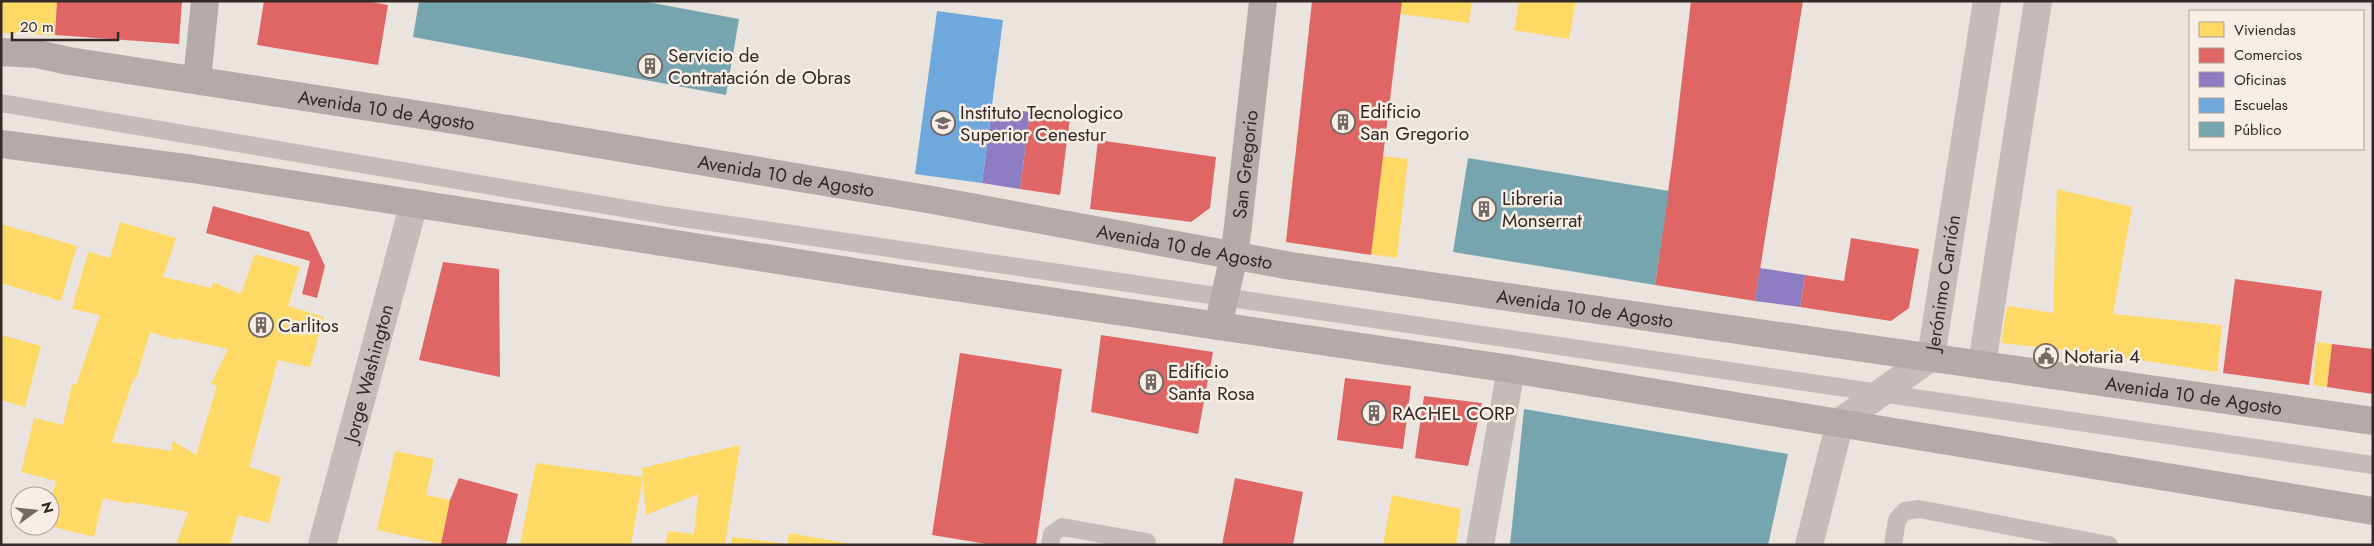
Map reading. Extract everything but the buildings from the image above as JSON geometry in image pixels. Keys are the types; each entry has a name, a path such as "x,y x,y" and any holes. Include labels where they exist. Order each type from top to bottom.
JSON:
{"main road":[{"name":"Avenida 10 de Agosto","path":"1,52 37,54 69,61 446,118 927,199 1291,266 2373,421"},
{"path":"1,144 193,169 913,281 1511,368 2373,511"}],"street":[{"path":"197,80 206,1"},
{"name":"San Gregorio","path":"1218,326 1234,256 1263,1"},
{"name":"Jerónimo Carrión","path":"1840,422 1931,357 1987,1"},
{"path":"1982,364 2038,1"},
{"name":"Jorge Washington","path":"322,545 414,203"},
{"path":"1480,545 1511,368"},
{"path":"1809,545 1840,422"}],"lane":[{"path":"1,103 669,216 2373,465"},
{"path":"1892,545 1897,520 1905,511 1919,509 2110,545"},
{"path":"1050,545 1052,534 1062,527 1147,542"}],"place":[{"name":"Servicio de Contratación de Obras","path":"650,66"},
{"name":"Edificio San Gregorio","path":"1343,122"},
{"name":"Instituto Tecnologico Superior Cenestur","path":"943,123"},
{"name":"Libreria Monserrat","path":"1484,209"},
{"name":"Carlitos","path":"261,325"},
{"name":"Notaria 4","path":"2046,356"},
{"name":"Edificio Santa Rosa","path":"1151,382"},
{"name":"RACHEL CORP","path":"1374,413"}]}
